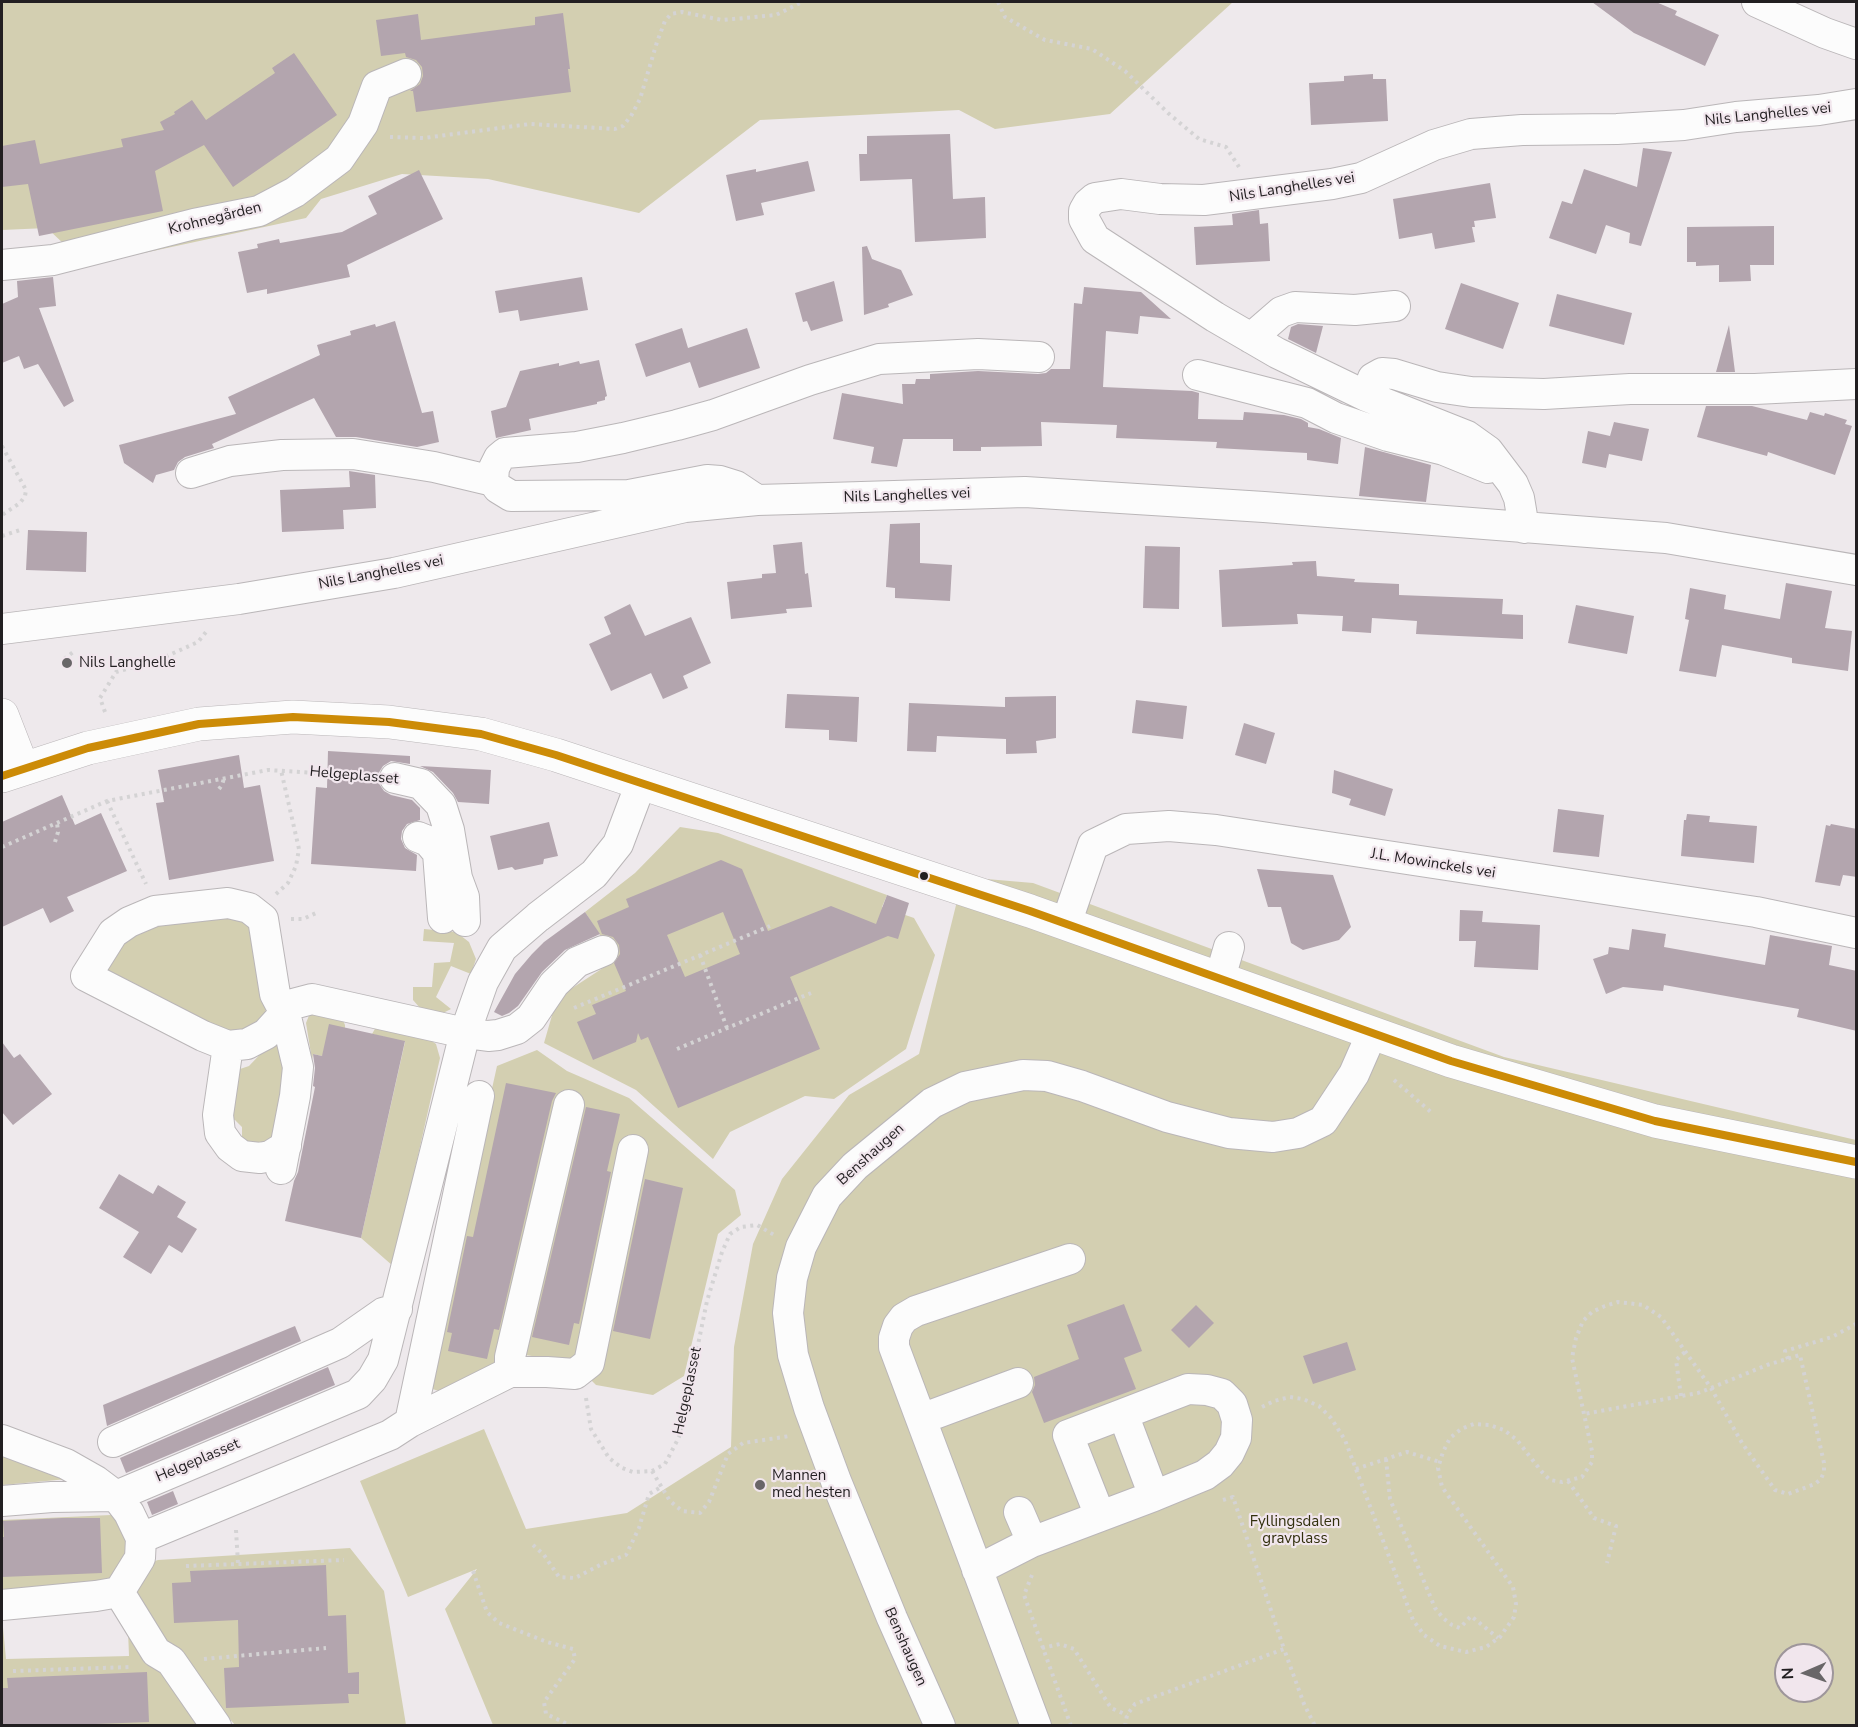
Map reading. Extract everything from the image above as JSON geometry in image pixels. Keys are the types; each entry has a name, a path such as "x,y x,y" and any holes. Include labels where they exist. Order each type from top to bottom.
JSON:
{"main road":[{"path":"2,715 12,772 88,747 199,724 293,717 389,722 481,734 556,755 1065,924 1451,1061 1655,1121 1857,1162"}],"street":[{"path":"1757,2 1825,33 1857,44"},
{"name":"Krohnegården","path":"2,265 53,260 194,224 259,211 295,192 339,159 363,124 377,86 406,74"},
{"name":"Nils Langhelles vei","path":"1524,528 1519,498 1513,484 1488,451 1467,436 1366,396 1277,353 1215,317 1095,239 1084,219 1084,211 1088,204 1095,198 1121,194 1204,201 1361,178 1434,145 1471,134 1522,130 1617,129 1684,125 1857,104"},
{"path":"1251,338 1281,312 1294,307 1355,310 1395,306"},
{"path":"493,482 494,468 499,458 505,453 577,447 677,425 714,415 810,380 879,359 978,354 1038,357"},
{"path":"1366,396 1373,378 1382,374 1394,374 1437,387 1471,392 1544,394 1630,389 1755,389 1857,384"},
{"path":"1198,375 1307,403 1336,418 1388,436 1444,450 1488,468 1497,463"},
{"path":"191,473 230,461 282,455 353,454 434,467 493,482 511,496 629,495 707,480 736,486 757,500"},
{"name":"Nils Langhelles vei","path":"2,629 239,599 394,573 685,507 757,500 1025,492 1264,507 1666,538 1857,570"},
{"name":"Helgeplasset","path":"395,778 422,784 441,805 449,830 457,878 464,897 444,919"},
{"name":"Helgeplasset","path":"2,1501 52,1497 116,1496 358,1394 372,1379 383,1360 465,1034 483,982 502,948 594,874 618,844 641,783"},
{"name":"J.L. Mowinckels vei","path":"1065,924 1093,845 1126,829 1169,826 1216,830 1745,910 1857,933"},
{"path":"418,837 428,841 438,853 444,919 502,948"},
{"path":"228,1046 218,1115 220,1133 230,1147 242,1156 284,1158 298,1067 285,1012 275,994 263,919 249,908 228,903 155,911 129,921 112,933 86,976 203,1036 228,1046 247,1044 266,1034 285,1012 293,1004 312,999 465,1034 488,1036 517,1029 531,1018 554,984 577,962 603,951"},
{"path":"1220,978 1229,947"},
{"name":"Benshaugen","path":"940,1725 892,1618 836,1481 809,1408 793,1355 788,1313 792,1278 801,1247 827,1196 855,1166 890,1135 932,1103 965,1087 1023,1075 1047,1077 1082,1086 1167,1117 1229,1133 1273,1137 1298,1133 1323,1121 1354,1074 1372,1032"},
{"path":"410,1422 479,1096"},
{"path":"510,1372 510,1357 569,1105"},
{"path":"141,1538 390,1435 410,1422 510,1372 575,1374 589,1363 633,1150"},
{"path":"1036,1725 894,1347 898,1326 904,1318 916,1311 1070,1259"},
{"path":"113,1442 340,1343 383,1313 397,1309"},
{"path":"921,1419 1018,1383"},
{"path":"977,1570 1033,1556 1100,1516 1205,1475 1220,1464 1229,1453 1236,1438 1237,1420 1232,1404 1222,1394 1188,1389 1068,1435 1100,1516"},
{"path":"1123,1414 1154,1496"},
{"path":"2,1440 66,1464 96,1481 116,1496 129,1514 141,1538 140,1558 119,1592 2,1605"},
{"path":"1019,1512 1033,1556"},
{"path":"119,1592 163,1657 216,1725"}],"path":[{"path":"363,124 381,136 400,138 424,138 530,124 599,130 615,129 623,126 640,99 657,42 665,21 671,14 682,12 722,20 745,18 776,15 802,2"},
{"path":"998,2 1005,16 1045,40 1092,49 1125,71 1168,113 1199,139 1226,147 1257,195"},
{"path":"2,446 26,490 20,502 2,514"},
{"path":"2,536 23,529"},
{"path":"105,712 100,698 116,672 156,662 198,642 208,629"},
{"name":"Helgeplasset","path":"2,847 106,801 267,770 395,778"},
{"path":"273,896 288,883 296,866 299,849 281,770"},
{"path":"219,789 224,778"},
{"path":"106,801 143,874 155,911"},
{"path":"55,842 58,831 57,822"},
{"path":"286,920 303,919 316,913"},
{"path":"564,1012 770,926"},
{"path":"700,955 727,1028"},
{"path":"677,1049 811,993"},
{"path":"1394,1080 1432,1113"},
{"name":"Helgeplasset","path":"652,1471 665,1464 680,1437 707,1301 730,1234 741,1227 757,1225 801,1247"},
{"path":"1237,1420 1274,1401 1290,1397 1303,1399 1319,1406 1331,1418 1345,1440 1413,1620 1424,1635 1440,1646 1466,1652 1486,1647 1498,1638 1514,1617 1516,1604 1513,1587 1442,1487 1438,1468 1440,1462 1450,1438 1461,1429 1473,1424 1490,1425 1504,1430 1517,1440 1550,1480 1562,1482 1582,1476 1592,1462 1592,1451 1584,1414 1572,1358 1576,1338 1583,1321 1592,1312 1618,1302 1643,1305 1661,1317 1711,1388 1742,1443 1775,1490 1788,1494 1815,1484 1824,1472 1824,1463 1800,1355 1711,1388 1681,1396 1584,1414"},
{"path":"1788,1359 1785,1351 1832,1337 1857,1324"},
{"path":"1681,1396 1676,1360 1686,1352"},
{"path":"589,1363 585,1395 591,1429 609,1458 622,1468 633,1472 652,1471 670,1501 681,1511 700,1513 709,1502 728,1454 743,1443 797,1435"},
{"path":"1356,1469 1407,1452 1440,1462"},
{"path":"1386,1459 1390,1499 1435,1608 1443,1618 1460,1628 1471,1616 1498,1638"},
{"path":"1568,1481 1594,1518 1616,1526 1607,1563"},
{"path":"533,1545 544,1555 559,1577 575,1578 626,1555 639,1528 649,1494 662,1486"},
{"path":"1222,1501 1233,1497 1284,1649 1304,1704 1315,1725"},
{"path":"1033,1556 1024,1595 1071,1725"},
{"path":"186,1566 344,1560"},
{"path":"473,1571 487,1612 499,1623 547,1642 573,1649 575,1659 544,1702 546,1714 572,1725"},
{"path":"1042,1648 1060,1644 1074,1649 1111,1708 1127,1715"},
{"path":"13,1671 136,1666 163,1657 326,1648"},
{"path":"1125,1725 1127,1715 1135,1704 1284,1649"}],"green space":[{"path":"2,2 1233,2 1110,114 995,129 959,110 760,120 639,213 488,179 402,174 321,199 306,218 85,264 47,228 2,230"},
{"path":"680,827 718,833 887,895 882,907 914,918 935,955 906,1049 834,1099 805,1096 730,1132 713,1159 636,1090 544,1043 557,998 606,966 600,935 585,912 635,873"},
{"name":"Fyllingsdalen gravplass","path":"963,877 1033,883 1504,1057 1856,1140 1856,1725 493,1725 445,1609 477,1569 408,1597 360,1481 484,1429 526,1529 627,1513 731,1447 734,1347 753,1244 782,1179 849,1095 919,1054"},
{"path":"248,916 266,1005 265,1019 225,1038 105,971 105,961 143,923"},
{"path":"424,929 456,932 469,942 476,959 471,974 451,966 436,997 451,1009 441,1014 420,1008 413,1000 413,987 432,987 434,963 450,962 454,943 423,941"},
{"path":"310,1013 342,1018 345,1025 322,1056 313,1054 312,1060 306,1023"},
{"path":"376,1027 423,1035 436,1044 440,1058 393,1266 361,1238 405,1042 372,1034"},
{"path":"271,1043 282,1044 286,1054 282,1138 242,1149 242,1127 235,1120 224,1117 228,1073 249,1066"},
{"path":"537,1050 567,1071 629,1098 735,1190 741,1215 718,1234 684,1376 653,1395 596,1385 573,1362 525,1355 442,1392 426,1387 497,1066"},
{"path":"2,1452 79,1478 2,1485"},
{"path":"111,1515 124,1525 129,1546 123,1571 102,1589 2,1594 2,1520"},
{"path":"350,1548 384,1591 406,1725 235,1725 188,1671 147,1617 137,1590 143,1565 158,1560"},
{"path":"2,1617 6,1659 129,1656 128,1630 211,1725 2,1725"}],"building":[{"path":"1592,2 1656,2 1677,11 1675,15 1719,35 1705,66 1634,33"},
{"path":"563,13 571,92 416,112 413,91 410,91 420,84 423,76 422,67 416,60 406,57 405,53 381,56 376,20 418,14 421,40 535,25 535,17"},
{"path":"294,53 337,115 233,187 204,145 155,171 163,211 39,236 28,184 2,187 2,146 35,140 40,164 123,147 121,139 164,130 160,122 175,114 174,112 192,100 206,120 275,73 272,68"},
{"path":"1373,74 1373,79 1386,79 1388,121 1311,125 1309,83 1344,81 1344,76"},
{"path":"950,134 953,199 985,197 986,238 915,242 912,179 860,181 859,154 867,154 867,136"},
{"path":"1643,148 1672,152 1641,246 1629,243 1630,233 1606,225 1596,254 1549,238 1562,201 1572,204 1584,169 1637,187"},
{"path":"808,161 815,191 761,203 764,215 736,221 726,175 756,169 756,172"},
{"path":"419,170 443,219 347,265 350,277 267,294 267,289 247,293 238,252 258,248 257,244 279,239 280,243 342,232 377,214 368,196"},
{"path":"1490,183 1496,218 1474,221 1475,227 1472,227 1475,242 1435,249 1432,233 1399,239 1393,199"},
{"path":"1259,210 1260,224 1268,223 1270,261 1196,265 1194,227 1233,225 1232,214"},
{"path":"1774,226 1774,265 1750,265 1751,281 1719,282 1719,265 1696,266 1696,262 1687,262 1687,227"},
{"path":"867,246 872,259 901,270 913,295 888,304 889,307 864,315 862,247"},
{"path":"53,277 56,306 39,308 74,401 64,407 38,364 24,369 19,356 2,363 2,304 18,297 17,281"},
{"path":"582,277 588,310 520,321 518,310 499,313 495,291"},
{"path":"834,281 843,321 811,331 807,321 803,322 795,293"},
{"path":"1461,283 1519,303 1503,349 1445,329"},
{"path":"1084,287 1141,292 1171,319 1140,316 1138,334 1106,331 1103,387 1199,393 1198,419 1243,420 1244,412 1284,415 1301,419 1308,423 1308,427 1341,438 1338,464 1307,460 1307,453 1216,448 1217,442 1116,438 1117,425 1041,422 1042,446 981,447 981,451 953,451 953,439 903,439 897,467 871,463 874,447 833,439 842,393 903,404 902,384 915,384 916,379 930,379 930,374 978,371 1038,374 1046,373 1051,369 1070,369 1074,303 1082,304"},
{"path":"1557,294 1632,313 1624,345 1549,326"},
{"path":"395,321 422,413 433,411 439,442 417,447 356,437 336,437 314,398 212,444 214,448 185,457 178,462 174,470 156,475 153,483 124,463 119,445 236,414 228,397 320,355 317,345 351,335 350,331"},
{"path":"1298,324 1323,326 1316,353 1288,339 1291,327"},
{"path":"1729,325 1735,372 1716,372"},
{"path":"682,328 688,348 747,328 760,368 699,388 690,362 646,377 635,344"},
{"path":"599,360 607,396 605,400 597,404 529,419 531,430 496,438 491,411 506,407 520,371 559,363 559,366 579,361 580,364"},
{"path":"1706,406 1752,406 1807,420 1810,412 1824,416 1825,413 1847,420 1845,424 1852,426 1835,475 1768,452 1767,456 1697,437"},
{"path":"1614,422 1649,429 1642,461 1609,454 1606,468 1582,463 1588,431 1610,436"},
{"path":"1365,447 1431,465 1426,502 1359,496"},
{"path":"349,471 375,475 376,508 343,510 344,529 282,532 280,490 350,487"},
{"path":"920,523 920,563 952,565 950,601 895,598 895,588 886,587 890,524"},
{"path":"28,530 87,532 86,572 26,570"},
{"path":"802,542 805,574 808,573 812,607 786,609 787,613 731,619 727,582 762,578 762,574 776,573 773,545"},
{"path":"1145,546 1180,547 1179,609 1143,608"},
{"path":"1316,561 1317,576 1355,579 1354,582 1399,584 1399,595 1503,599 1502,614 1523,615 1523,639 1416,634 1417,621 1372,618 1371,633 1342,631 1343,616 1297,614 1298,624 1222,627 1219,570 1293,565 1292,562"},
{"path":"1786,583 1832,591 1825,628 1852,631 1848,671 1792,663 1792,658 1722,645 1716,677 1679,671 1689,620 1685,619 1690,588 1726,595 1724,609 1780,619"},
{"path":"630,604 645,636 691,617 711,663 683,676 688,688 663,699 651,673 611,691 589,644 611,634 604,617"},
{"path":"1576,605 1634,616 1627,654 1568,643"},
{"path":"787,694 859,697 857,742 829,740 829,730 785,728"},
{"path":"1056,696 1056,738 1036,741 1037,753 1006,754 1006,739 937,736 936,752 907,751 909,703 1005,707 1005,697"},
{"path":"1136,700 1187,706 1183,739 1132,733"},
{"path":"1244,723 1275,733 1266,764 1235,755"},
{"path":"328,751 410,756 410,764 391,761 383,766 378,774 378,782 384,791 412,800 420,808 420,820 407,824 402,831 401,839 405,848 417,855 416,871 311,864 316,787 327,788"},
{"path":"239,755 244,788 260,785 274,861 169,880 156,803 164,802 158,770"},
{"path":"420,766 491,770 489,804 458,802 453,793 433,772"},
{"path":"1334,770 1393,789 1385,816 1349,805 1351,799 1332,793"},
{"path":"62,795 75,825 101,813 127,871 67,897 74,911 50,923 43,908 2,927 2,822"},
{"path":"1558,809 1604,815 1599,857 1553,852"},
{"path":"1687,814 1710,816 1709,822 1757,826 1754,863 1681,856 1684,820"},
{"path":"549,822 558,856 544,859 543,864 515,870 512,867 498,870 490,836"},
{"path":"1826,825 1857,829 1857,877 1843,875 1840,886 1815,882"},
{"path":"721,860 742,869 768,931 831,906 876,924 887,895 909,903 898,939 888,936 790,977 820,1049 678,1108 648,1037 641,1040 638,1033 636,1042 593,1060 577,1022 596,1014 592,1005 626,991 614,963 620,954 619,945 613,937 602,934 597,921 629,907 626,899","holes":["723,912 740,954 685,977 667,935"]},
{"path":"1257,869 1333,875 1351,927 1339,940 1303,950 1291,943 1281,907 1268,907"},
{"path":"1460,910 1483,911 1482,922 1540,925 1538,970 1474,967 1476,941 1459,941"},
{"path":"585,912 600,934 565,950 542,972 518,1006 509,1013 502,1016 494,1012 515,974 532,954 544,942"},
{"path":"1632,929 1666,934 1664,947 1765,965 1770,935 1832,946 1829,965 1857,971 1857,1031 1797,1017 1799,1009 1664,985 1663,991 1623,987 1606,994 1593,959 1608,954 1609,947 1629,950"},
{"path":"329,1024 405,1041 361,1238 285,1221 298,1172 315,1087 313,1086 315,1068 313,1054 322,1056"},
{"path":"2,1042 14,1058 20,1054 52,1094 13,1125 2,1112"},
{"path":"506,1083 556,1093 552,1101 499,1330 494,1329 487,1359 448,1351 452,1333 447,1332 467,1236 473,1237"},
{"path":"586,1107 620,1114 607,1171 611,1172 579,1324 574,1323 569,1345 532,1337"},
{"path":"119,1174 153,1194 158,1185 186,1202 177,1217 197,1229 182,1253 169,1245 151,1274 123,1257 139,1232 99,1208"},
{"path":"645,1179 683,1188 650,1339 613,1331"},
{"path":"1124,1304 1142,1351 1124,1358 1136,1389 1044,1423 1032,1392 1035,1385 1034,1377 1079,1359 1067,1325"},
{"path":"1196,1305 1214,1323 1189,1348 1171,1330"},
{"path":"295,1326 301,1341 107,1426 103,1405"},
{"path":"1347,1342 1356,1370 1313,1384 1303,1356"},
{"path":"328,1367 335,1385 126,1473 120,1458"},
{"path":"173,1491 178,1504 152,1515 147,1502"},
{"path":"100,1518 102,1573 2,1577 3,1521"},
{"path":"326,1565 328,1616 346,1615 348,1673 359,1672 359,1694 348,1694 349,1703 226,1708 224,1668 239,1667 238,1620 174,1623 172,1583 191,1582 190,1571"},
{"path":"147,1672 149,1722 2,1725 2,1688 8,1688 7,1678"}],"transit line":[{"path":"2,776 88,748 199,724 293,717 389,722 481,734 556,755 1030,911 1451,1061 1655,1121 1856,1162"}],"place":[{"name":"Nils Langhelle","path":"67,663"},
{"name":"Mannen med hesten","path":"760,1485"}]}
